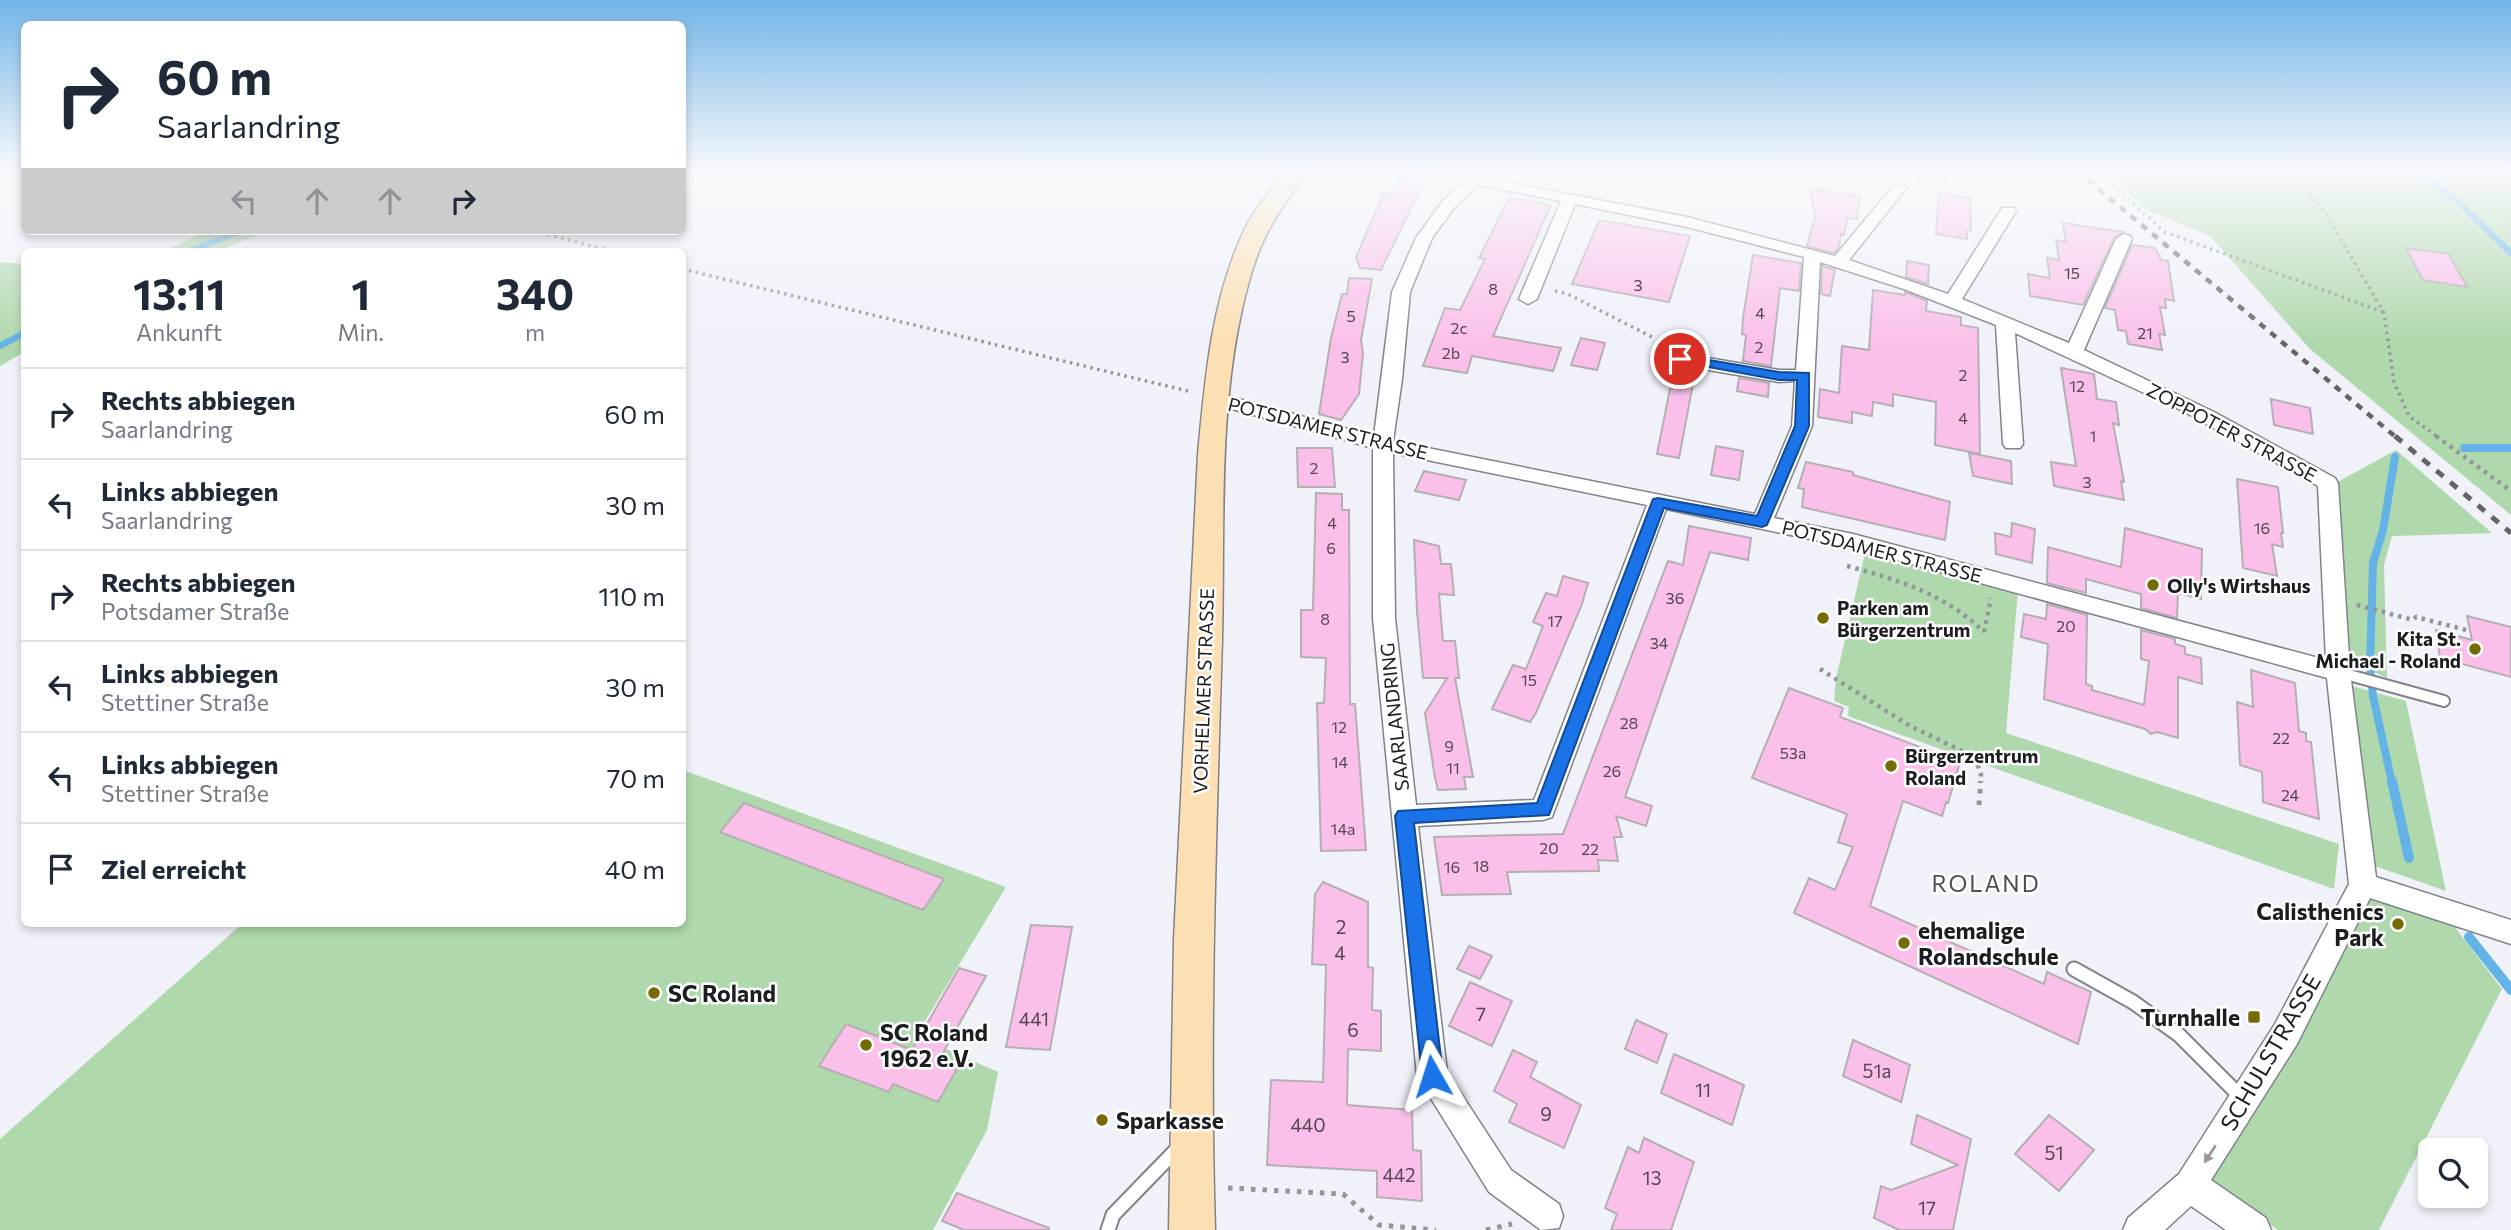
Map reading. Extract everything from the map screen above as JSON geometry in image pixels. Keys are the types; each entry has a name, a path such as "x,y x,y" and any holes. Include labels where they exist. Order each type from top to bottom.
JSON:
{"main road":[{"name":"VORHELMER STRASSE","path":"1192,1230 1189,1138 1190,1012 1212,454 1223,340 1237,283 1257,228"}],"street":[{"name":"SAARLANDRING","path":"1431,228 1424,238 1401,292 1393,379 1383,445 1384,618 1404,816 1543,810 1658,503"},
{"path":"1531,292 1557,228"},
{"name":"ZOPPOTER STRASSE","path":"1715,228 1839,262 2005,323 2192,407 2328,483 2363,884"},
{"path":"1839,262 1866,228"},
{"path":"1952,302 1997,228"},
{"path":"2074,353 2124,239"},
{"path":"1762,522 1802,426 1812,254"},
{"path":"2005,323 2013,444"},
{"path":"1661,356 1779,376 1804,376"},
{"name":"POTSDAMER STRASSE","path":"1217,399 1383,445 1853,541 2344,674"},
{"path":"1404,816 1432,1076 1500,1181 1547,1216"},
{"path":"2363,884 2511,932"},
{"name":"SCHULSTRASSE","path":"2140,1230 2190,1185 2286,1034 2363,884"},
{"path":"2190,1185 2254,1230"}],"lane":[{"path":"2344,674 2444,701"},
{"path":"2074,969 2133,1002 2179,1035 2244,1100"},
{"path":"1108,1230 1113,1214 1189,1138"}],"path":[{"path":"2161,228 2384,313"},
{"path":"2334,228 2384,313 2394,382 2409,416 2511,491"},
{"path":"550,235 600,248"},
{"path":"686,270 1217,399"},
{"path":"1531,292 1568,294 1699,362"},
{"path":"1847,566 1913,584 1938,595 1966,612 1984,632 1994,579"},
{"path":"2358,605 2413,620 2416,617 2466,630"},
{"path":"1820,669 1910,726 1975,757 1981,775 1979,804"},
{"path":"1224,1176 1226,1198"},
{"path":"1191,1187 1343,1194 1379,1225 1436,1230"}],"green space":[{"path":"2192,228 2511,228 2511,515 2310,349 2210,236"},
{"path":"198,235 257,235 225,248 171,248"},
{"path":"0,262 21,264 21,354 0,366"},
{"path":"2396,450 2492,533 2392,536 2384,565 2387,678 2345,659 2334,484"},
{"path":"1866,549 2018,590 2006,733 2339,844 2334,889 1848,716 1849,707 1834,701 1836,678"},
{"path":"2348,685 2406,701 2446,891 2369,864"},
{"name":"SC Roland","path":"686,771 1006,887 916,1036 998,1072 987,1130 933,1230 0,1230 0,1139 239,927 686,927"},
{"path":"2370,892 2448,918 2502,989 2426,1138 2418,1138 2418,1154 2379,1230 2278,1230 2209,1181"}],"building":[{"path":"1369,228 1401,228 1381,270 1360,268 1356,257"},
{"path":"1494,228 1541,228 1493,336 1561,348 1553,371 1472,356 1467,373 1423,366 1445,308 1460,310 1485,259 1479,258"},
{"path":"1595,228 1647,228 1690,236 1669,302 1572,284"},
{"path":"1812,228 1846,228 1834,253 1807,246"},
{"path":"1936,228 1971,228 1967,231 1967,239 1936,234"},
{"path":"2064,228 2099,228 2123,232 2114,238 2083,305 2030,296 2028,274 2050,278 2047,258 2059,260 2056,240 2066,242"},
{"path":"2132,245 2155,248 2161,260 2168,261 2174,301 2165,299 2166,308 2160,307 2165,335 2159,334 2162,350 2128,344 2126,331 2118,330 2115,310 2105,308"},
{"path":"2406,248 2449,254 2467,287 2423,280"},
{"path":"1753,255 1801,263 1799,291 1780,288 1771,366 1743,361 1746,335 1742,334 1743,318"},
{"path":"1907,261 1929,265 1928,284 1906,277"},
{"path":"1822,266 1835,270 1830,296 1821,294"},
{"path":"1349,278 1372,279 1361,340 1363,353 1359,394 1341,420 1319,414 1331,338 1342,294 1347,294"},
{"path":"1873,290 1905,295 1905,292 1927,301 1926,311 1961,317 1961,325 1978,328 1980,454 1935,445 1936,402 1893,394 1893,406 1873,402 1872,416 1852,412 1852,423 1818,417 1820,389 1839,393 1842,346 1869,350"},
{"path":"1581,338 1605,343 1597,370 1571,365"},
{"path":"2061,368 2094,374 2097,399 2116,402 2119,425 2113,423 2124,482 2121,481 2124,500 2054,486 2051,462 2076,466"},
{"path":"1674,369 1695,373 1679,458 1657,454"},
{"path":"1739,378 1769,383 1768,397 1737,391"},
{"path":"2271,399 2310,408 2313,434 2274,425"},
{"path":"1716,446 1743,451 1739,480 1711,475"},
{"path":"1297,448 1332,448 1335,487 1298,487"},
{"path":"1969,453 2011,461 2012,484 1973,476"},
{"path":"1806,462 1853,472 1853,475 1950,502 1945,540 1802,507 1804,489 1798,488"},
{"path":"1424,471 1466,480 1459,500 1415,491"},
{"path":"2237,479 2278,487 2283,547 2272,544 2277,576 2243,568"},
{"path":"1316,493 1342,494 1342,510 1349,510 1350,704 1355,704 1366,850 1321,851 1317,703 1324,703 1326,658 1301,657 1301,610 1313,610"},
{"path":"2012,523 2035,529 2032,563 1996,554 1995,533 2011,537"},
{"path":"1689,526 1751,538 1748,560 1710,552 1625,797 1652,806 1646,826 1616,816 1622,837 1614,837 1618,861 1598,860 1599,871 1507,872 1511,894 1442,895 1434,837 1563,834 1668,561 1683,565"},
{"path":"2125,528 2202,549 2201,599 2178,593 2177,618 2141,608 2141,594 2086,579 2086,593 2047,583 2048,547 2121,567"},
{"path":"1414,540 1439,546 1441,564 1451,564 1454,595 1439,594 1443,641 1455,641 1459,678 1455,678 1473,777 1464,777 1466,789 1438,790 1435,778 1425,713 1447,678 1423,678"},
{"path":"1563,576 1588,583 1582,604 1536,713 1530,722 1492,709 1513,665 1526,669 1543,626 1533,622 1546,593 1557,596"},
{"path":"2047,604 2087,615 2086,684 2092,686 2092,690 2144,705 2149,661 2141,659 2141,630 2175,639 2175,644 2185,647 2185,654 2201,658 2202,684 2178,677 2178,738 2157,732 2151,734 2145,729 2044,699 2048,644 2021,637 2024,614 2046,619"},
{"name":"Kita St. Michael - Roland","path":"2467,616 2511,627 2511,677 2440,658 2436,630 2472,640"},
{"path":"2251,670 2295,683 2299,731 2306,733 2306,741 2311,742 2319,819 2263,802 2262,772 2240,765 2237,702 2253,707"},
{"path":"1789,688 1843,708 1840,717 1960,762 1942,816 1903,801 1870,906 2044,984 2047,972 2091,992 2078,1044 1794,913 1809,878 1835,890 1853,847 1838,842 1847,814 1752,778"},
{"path":"744,803 944,879 923,910 720,832"},
{"path":"1323,882 1368,902 1368,967 1373,968 1372,1010 1381,1011 1381,1051 1348,1049 1347,1105 1412,1110 1413,1150 1421,1151 1422,1201 1377,1197 1377,1171 1267,1165 1271,1080 1323,1082 1326,965 1312,964 1315,894"},
{"path":"1031,925 1072,927 1050,1050 1006,1047"},
{"path":"1469,946 1492,956 1480,979 1457,969"},
{"name":"SC Roland 1962 e.V.","path":"959,968 986,976 939,1060 958,1067 938,1102 893,1084 889,1092 819,1066 846,1024 912,1050"},
{"path":"1470,982 1512,1001 1492,1046 1449,1026"},
{"path":"1636,1020 1667,1034 1657,1063 1625,1049"},
{"path":"1853,1040 1910,1065 1901,1102 1843,1076"},
{"path":"1513,1050 1537,1062 1530,1077 1581,1105 1564,1148 1509,1122 1517,1104 1494,1091"},
{"path":"1674,1054 1744,1085 1732,1125 1661,1093"},
{"path":"1917,1115 1971,1139 1953,1230 1899,1230 1874,1218 1881,1186 1891,1190 1958,1165 1911,1144"},
{"path":"2049,1115 2094,1150 2059,1191 2015,1154"},
{"path":"1644,1138 1694,1162 1671,1230 1611,1230 1617,1214 1605,1208 1628,1147 1639,1153"},
{"path":"957,1193 1049,1230 964,1230 942,1221"}],"waterway":[{"path":"2485,228 2511,253"},
{"path":"197,248 231,235"},
{"path":"0,346 21,335"},
{"path":"2464,448 2511,448"},
{"path":"2392,783 2373,696 2370,668 2373,563 2383,530 2395,457"},
{"path":"2392,781 2409,858"},
{"path":"2469,937 2511,990"}],"railway":[{"path":"2146,228 2397,438"},
{"path":"2395,436 2511,533"}],"place":[{"name":"Olly's Wirtshaus","path":"2153,585"},
{"name":"Parken am Bürgerzentrum","path":"1823,618"},
{"name":"Kita St. Michael - Roland","path":"2475,649"},
{"name":"Bürgerzentrum Roland","path":"1891,766"},
{"name":"Calisthenics Park","path":"2398,924"},
{"name":"ehemalige Rolandschule","path":"1904,943"},
{"name":"SC Roland","path":"654,993"},
{"name":"Turnhalle","path":"2254,1017"},
{"name":"SC Roland 1962 e.V.","path":"866,1045"},
{"name":"Sparkasse","path":"1102,1120"}],"district":[{"name":"ROLAND","path":"1986,883"}],"route":[{"path":"1432,1076 1404,816 1543,810 1658,503 1762,522 1802,426 1804,376 1779,376 1680,359"}]}
